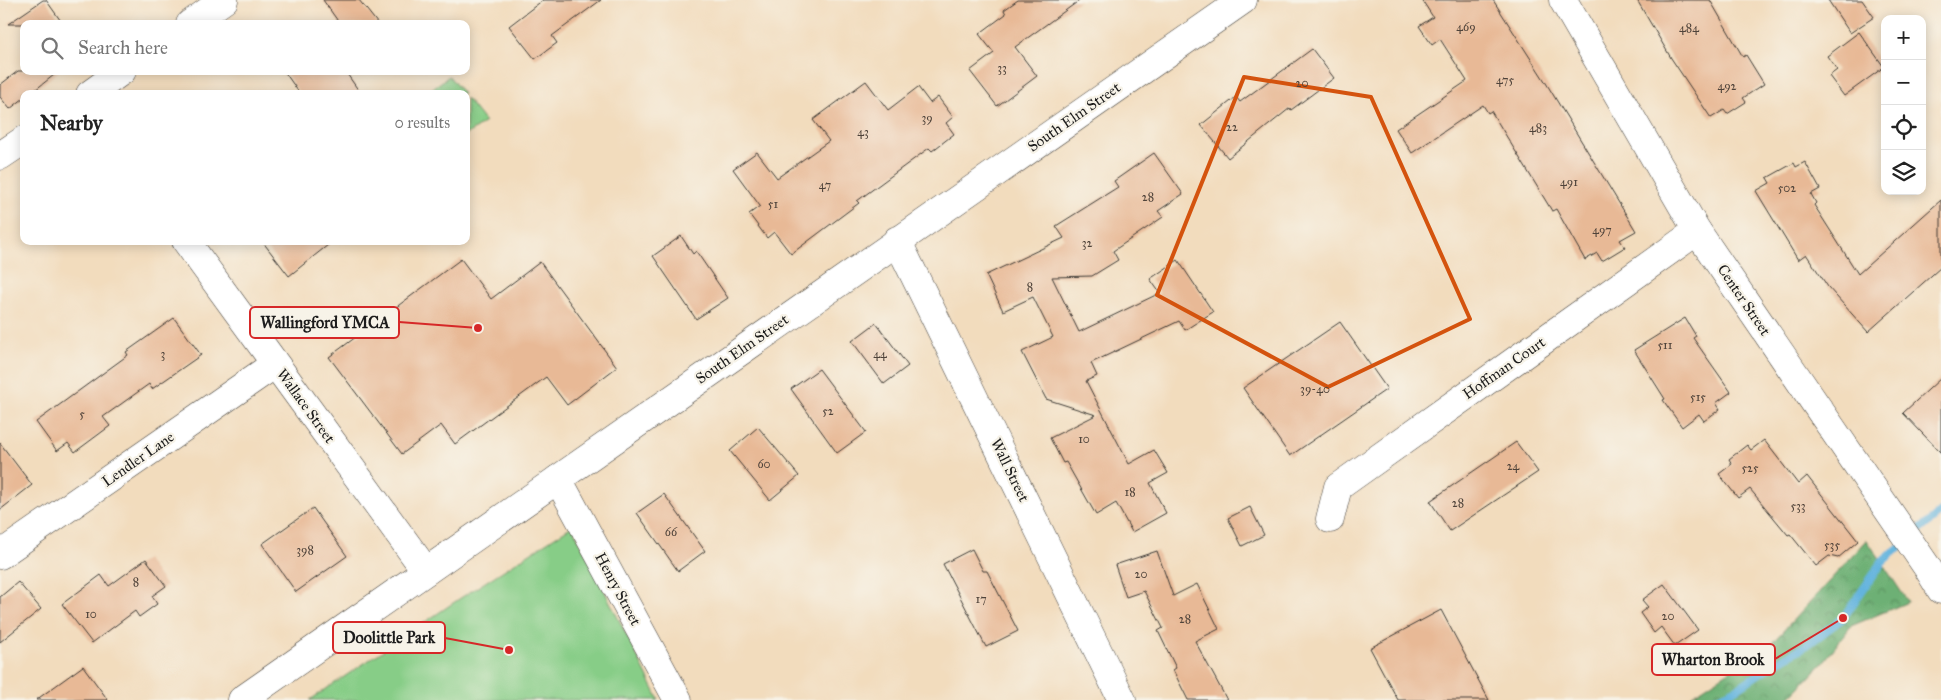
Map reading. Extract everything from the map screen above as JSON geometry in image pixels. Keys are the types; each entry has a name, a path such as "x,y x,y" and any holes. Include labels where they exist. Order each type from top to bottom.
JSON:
{"street":[{"path":"196,20 224,0"},
{"name":"South Elm Street","path":"242,700 897,240 1243,0"},
{"name":"Center Street","path":"1563,0 1697,230 1941,590"},
{"path":"96,90 116,75"},
{"path":"0,156 20,143"},
{"name":"Hoffman Court","path":"1330,519 1338,487 1697,230"},
{"name":"Wall Street","path":"897,240 1122,700"},
{"name":"Wallace Street","path":"189,245 426,571"},
{"name":"Lendler Lane","path":"0,555 275,364"},
{"name":"Henry Street","path":"558,478 678,700"}],"highlighted area":[{"path":"1244,77 1371,97 1470,319 1328,387 1157,295"}],"green space":[{"path":"449,76 460,90 430,90"},
{"path":"470,103 485,122 470,132"},
{"path":"572,526 659,700 310,700 459,599"},
{"path":"1867,540 1908,602 1851,626 1822,664 1787,700 1685,700 1771,644"}],"building":[{"path":"43,0 46,0 60,20 20,20 20,24 8,24"},
{"path":"323,0 359,0 375,20 337,20"},
{"path":"543,0 601,0 552,36 557,43 535,59 509,26"},
{"path":"1018,0 1080,0 1015,47 1037,76 997,106 970,71 994,53 979,34 1006,14 1004,10"},
{"path":"1422,0 1493,0 1636,231 1620,240 1625,247 1602,261 1597,253 1585,260 1556,209 1552,211 1491,111 1488,113 1483,105 1412,153 1396,129 1467,81 1440,39 1432,45 1419,26 1433,17"},
{"path":"1637,0 1710,0 1743,57 1746,55 1764,84 1743,98 1746,102 1727,114 1724,110 1711,118 1671,58"},
{"path":"1828,0 1862,0 1874,17 1850,33"},
{"path":"1859,32 1881,63 1881,69 1844,96 1829,76 1837,70 1827,56"},
{"path":"1312,49 1334,78 1291,110 1290,108 1228,158 1201,125 1236,97 1240,102"},
{"path":"18,71 20,71 20,75 54,75 35,90 20,90 20,101 10,109 0,97 0,85"},
{"path":"287,75 348,75 358,90 297,90"},
{"path":"866,81 888,110 918,87 930,103 938,97 953,117 946,123 954,134 932,151 929,148 857,201 859,203 791,254 774,232 767,238 749,214 760,206 733,169 757,152 777,178 829,141 813,120"},
{"path":"1154,153 1183,194 1158,211 1163,217 1113,251 1118,260 1092,276 1052,277 1079,332 1160,293 1150,279 1178,260 1213,312 1185,330 1179,321 1091,363 1097,376 1086,381 1129,464 1154,450 1168,473 1150,483 1166,513 1132,532 1116,503 1096,515 1066,462 1063,463 1050,438 1096,415 1046,399 1022,352 1053,337 1033,297 1003,311 986,275 1064,238 1056,226 1118,187 1114,181"},
{"path":"1805,162 1820,189 1811,194 1816,203 1814,205 1858,274 1941,200 1941,267 1868,332 1828,287 1806,254 1798,260 1756,191 1770,183 1767,178 1794,163 1796,167"},
{"path":"681,236 693,254 696,251 728,298 696,319 653,256"},
{"path":"265,245 328,245 289,276"},
{"path":"461,259 491,299 540,262 617,367 567,405 546,377 455,444 441,425 402,454 329,357"},
{"path":"174,318 201,355 152,389 149,384 103,417 110,426 75,452 68,443 57,451 36,422 128,355 126,352"},
{"path":"1685,318 1696,336 1693,338 1731,392 1716,403 1720,409 1704,421 1699,414 1682,427 1663,400 1665,399 1634,350"},
{"path":"1340,322 1387,389 1290,456 1243,388"},
{"path":"876,323 908,366 884,384 852,341"},
{"path":"819,369 866,432 837,453 791,389"},
{"path":"1941,378 1941,453 1903,413"},
{"path":"758,427 799,476 770,500 730,451"},
{"path":"1764,440 1798,484 1807,476 1858,541 1838,558 1829,556 1816,566 1750,489 1738,498 1719,474 1732,464 1729,459 1747,445 1751,450"},
{"path":"1516,442 1538,472 1450,531 1430,501"},
{"path":"0,443 32,485 0,510"},
{"path":"664,494 705,551 678,571 637,513"},
{"path":"1250,507 1264,535 1242,546 1228,518"},
{"path":"313,508 347,556 296,592 262,544"},
{"path":"972,549 983,571 987,571 1018,631 986,647 943,564"},
{"path":"1157,551 1173,596 1197,584 1219,629 1195,641 1227,700 1188,700 1173,670 1176,668 1158,631 1163,628 1144,591 1126,597 1115,565"},
{"path":"146,559 166,586 152,596 157,604 139,617 135,611 92,643 62,604 101,575 109,586"},
{"path":"18,582 41,609 0,642 0,597"},
{"path":"1664,584 1698,630 1675,646 1661,627 1654,633 1640,613 1648,607 1642,600"},
{"path":"1441,610 1489,700 1398,700 1370,648"},
{"path":"83,666 108,700 36,700"}],"waterway":[{"path":"1712,700 1738,688 1807,645 1843,618 1883,561 1941,512"}],"place":[{"name":"Wallingford YMCA","path":"478,328"},
{"name":"Wharton Brook","path":"1843,618"},
{"name":"Doolittle Park","path":"509,650"}]}
